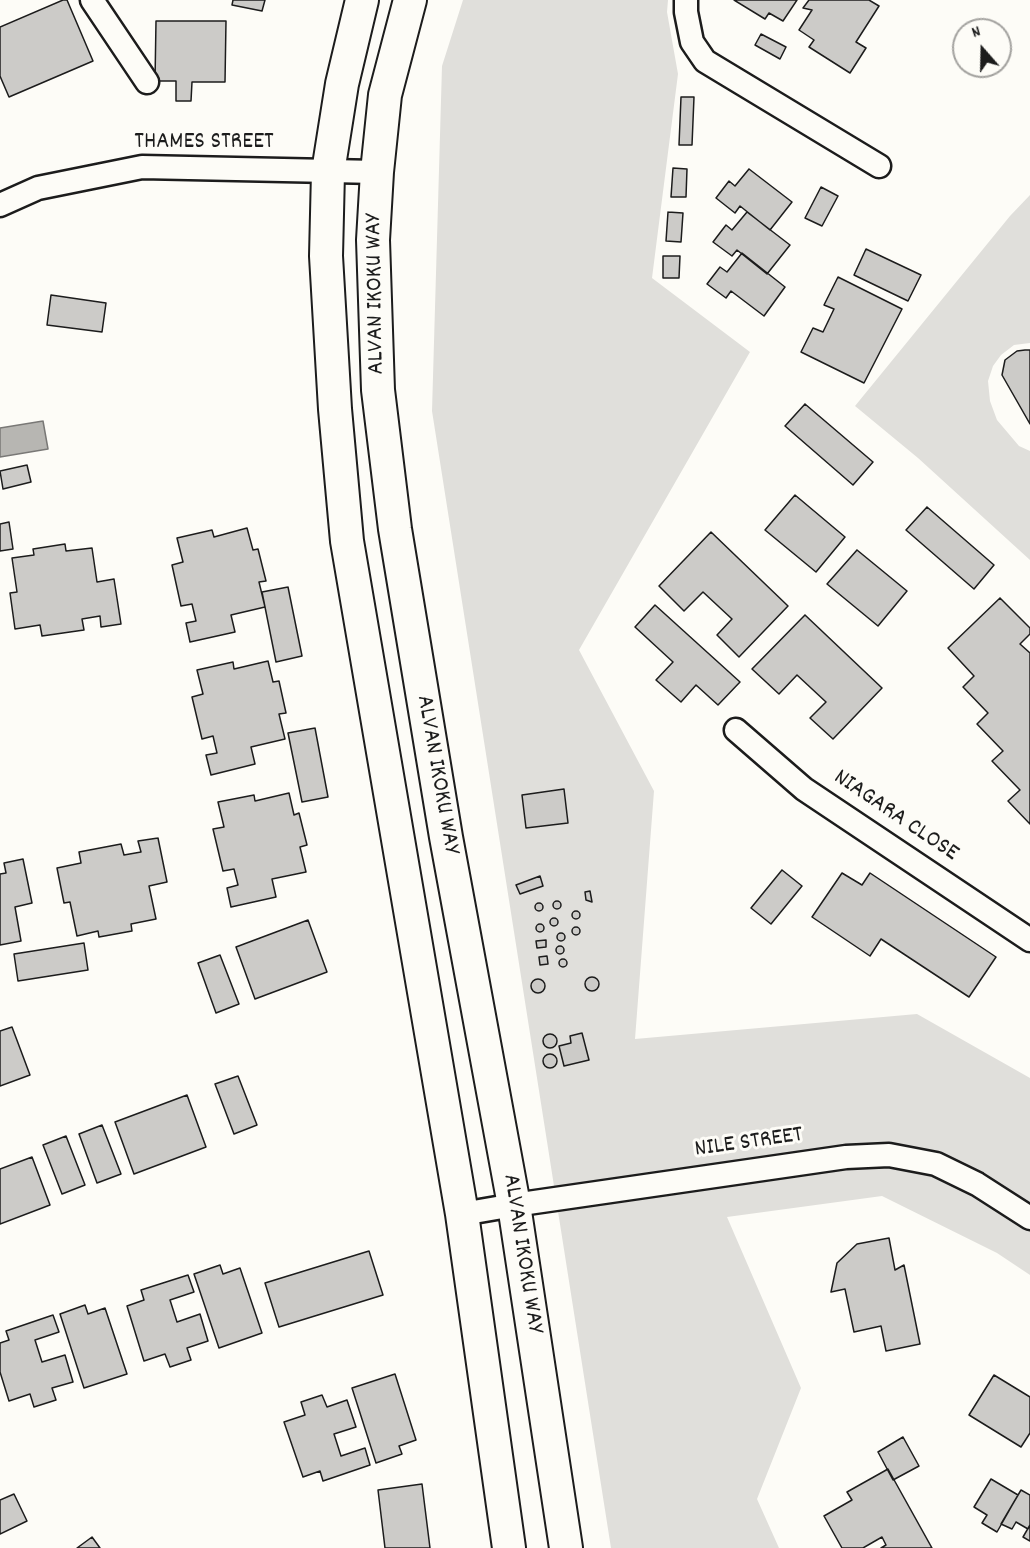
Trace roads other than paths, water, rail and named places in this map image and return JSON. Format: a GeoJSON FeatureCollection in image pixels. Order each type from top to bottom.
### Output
{"type":"FeatureCollection","features":[{"type":"Feature","properties":{"kind":"street"},"geometry":{"type":"LineString","coordinates":[[92,0],[147,82]]}},
{"type":"Feature","properties":{"kind":"street","name":"ALVAN IKOKU WAY"},"geometry":{"type":"LineString","coordinates":[[362,0],[342,84],[328,172],[326,256],[335,409],[347,541],[462,1214],[509,1548]]}},
{"type":"Feature","properties":{"kind":"street","name":"ALVAN IKOKU WAY"},"geometry":{"type":"LineString","coordinates":[[410,0],[385,95],[377,172],[373,240],[378,390],[395,529],[446,837],[514,1205],[566,1548]]}},
{"type":"Feature","properties":{"kind":"street"},"geometry":{"type":"LineString","coordinates":[[686,0],[692,42],[705,62],[879,166]]}},
{"type":"Feature","properties":{"kind":"street","name":"THAMES STREET"},"geometry":{"type":"LineString","coordinates":[[0,205],[38,188],[142,167],[377,172]]}},
{"type":"Feature","properties":{"kind":"street","name":"NIAGARA CLOSE"},"geometry":{"type":"LineString","coordinates":[[736,730],[804,789],[1030,940]]}},
{"type":"Feature","properties":{"kind":"street","name":"NILE STREET"},"geometry":{"type":"LineString","coordinates":[[462,1214],[846,1157],[889,1155],[936,1164],[976,1184],[1030,1218]]}}]}
